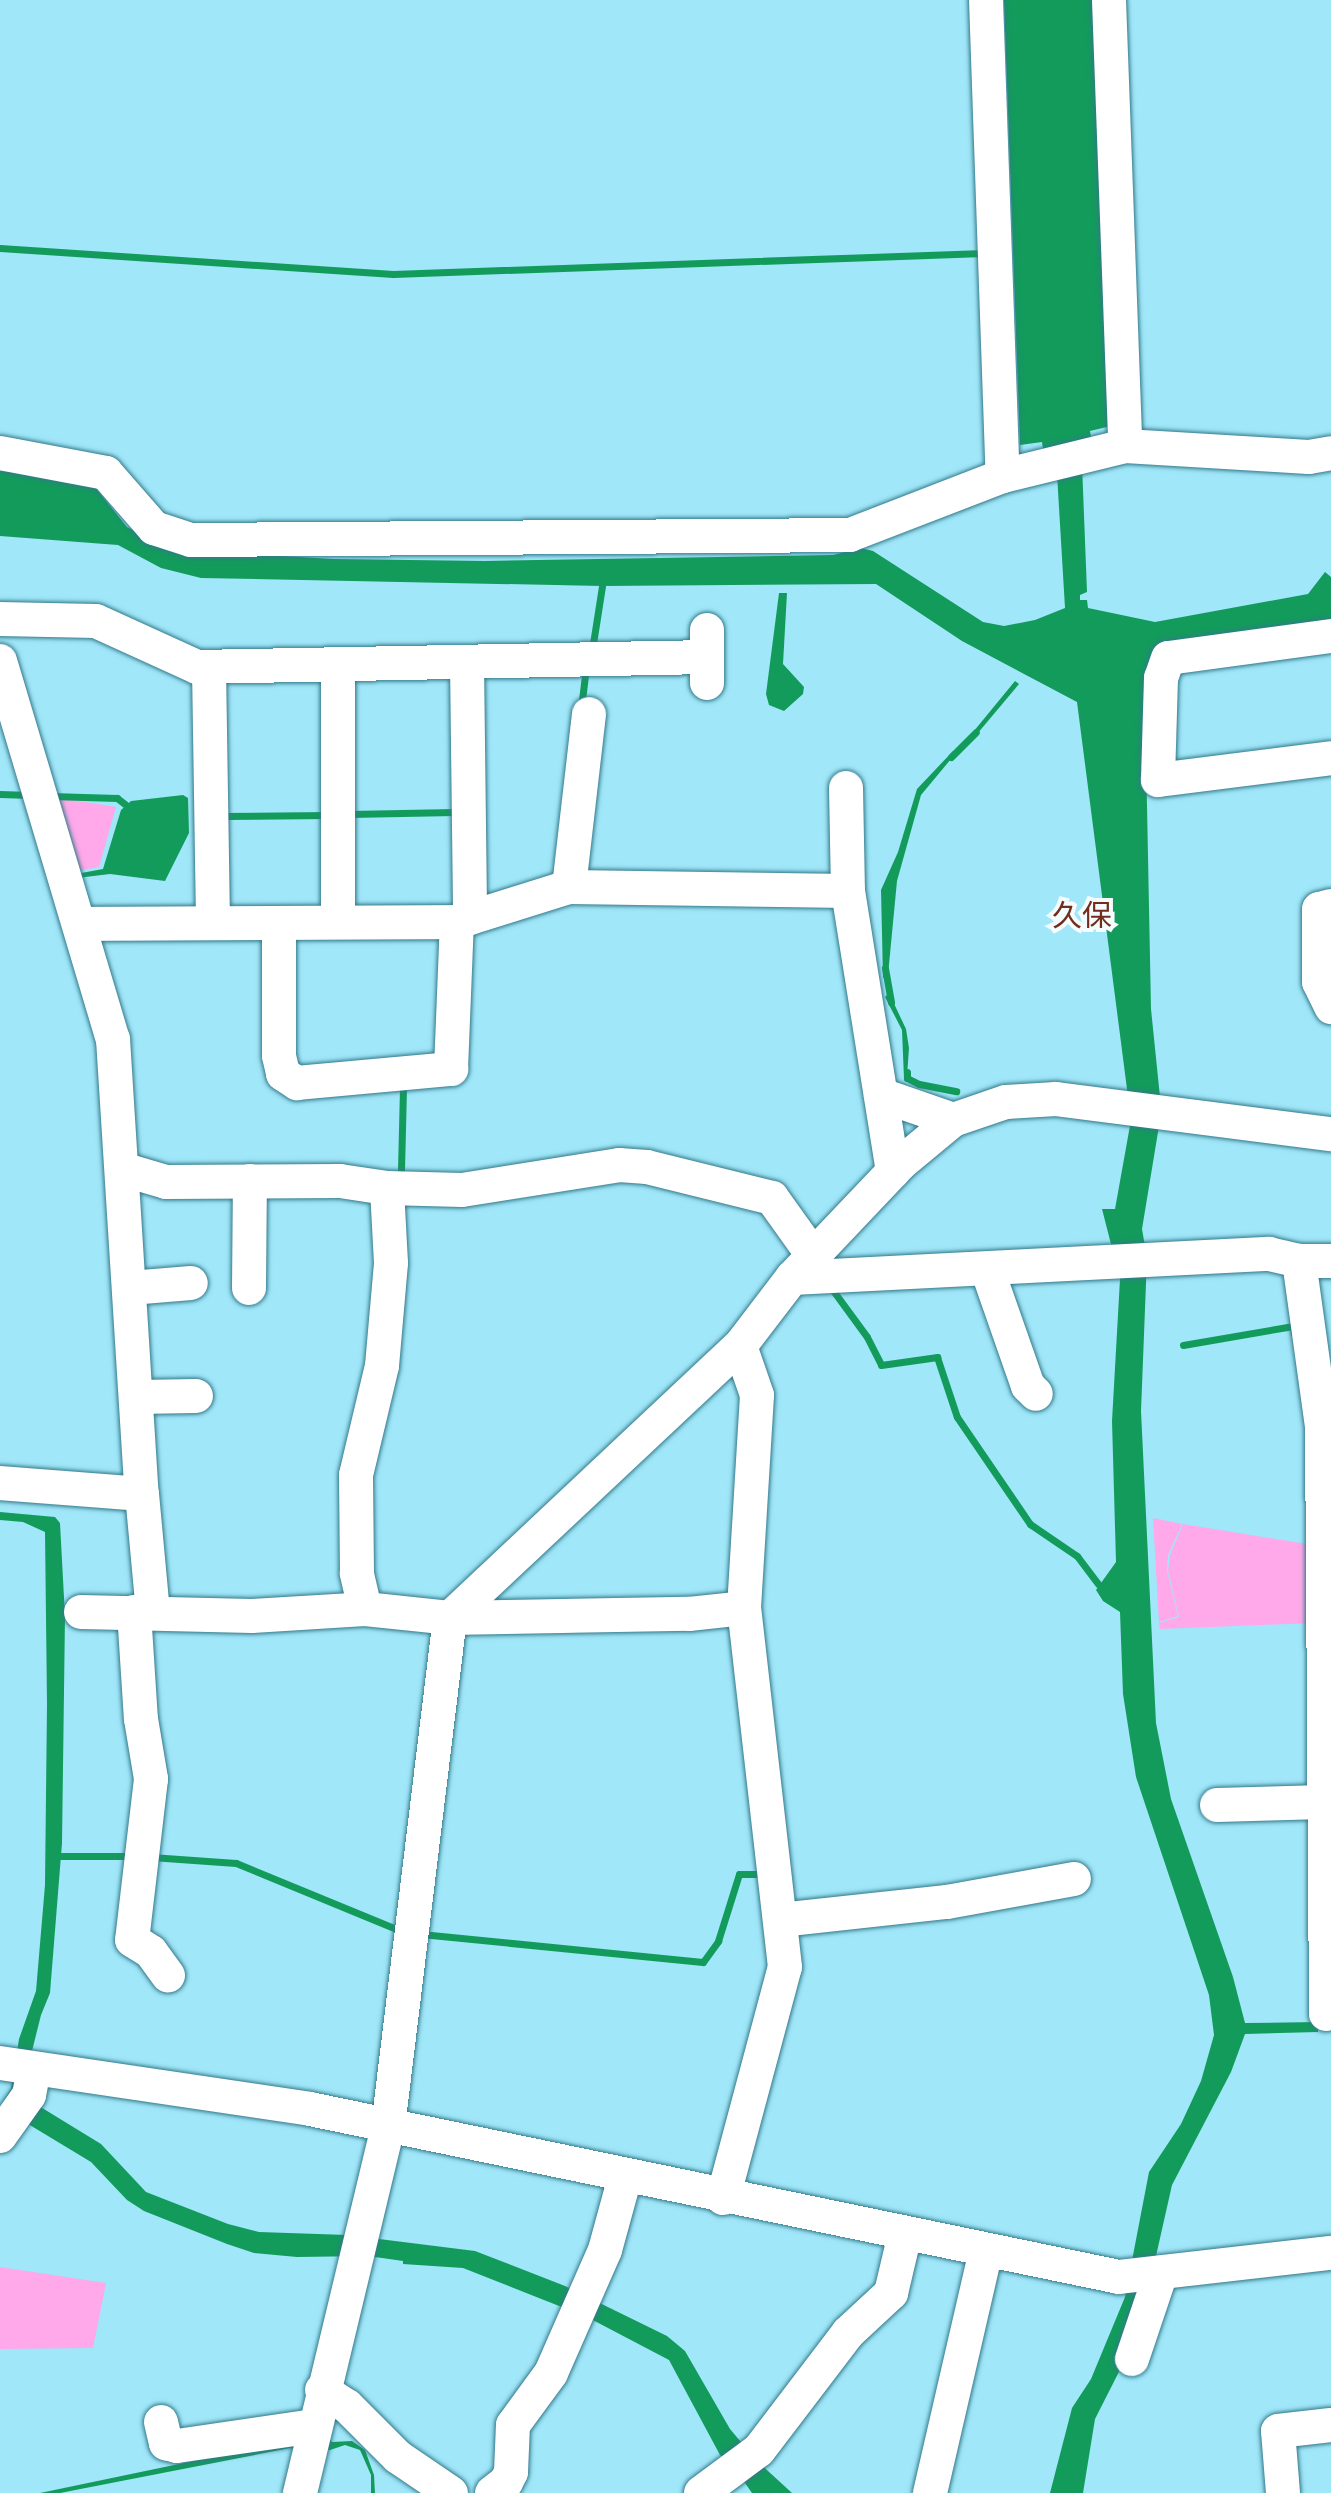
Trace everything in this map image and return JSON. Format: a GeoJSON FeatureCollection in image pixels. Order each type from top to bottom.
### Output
{"type":"FeatureCollection","features":[{"type":"Feature","properties":{"kind":"street"},"geometry":{"type":"LineString","coordinates":[[986,0],[1003,476]]}},
{"type":"Feature","properties":{"kind":"street"},"geometry":{"type":"LineString","coordinates":[[1109,0],[1125,446]]}},
{"type":"Feature","properties":{"kind":"street"},"geometry":{"type":"LineString","coordinates":[[0,453],[106,473],[154,528],[191,540],[850,535],[1003,476],[1125,446],[1309,457],[1331,453]]}},
{"type":"Feature","properties":{"kind":"street"},"geometry":{"type":"LineString","coordinates":[[0,619],[96,621],[197,667],[707,657]]}},
{"type":"Feature","properties":{"kind":"street"},"geometry":{"type":"LineString","coordinates":[[1331,636],[1168,658],[1161,678],[1158,780],[1331,758]]}},
{"type":"Feature","properties":{"kind":"street"},"geometry":{"type":"LineString","coordinates":[[0,661],[113,1039],[142,1494],[144,1612],[141,1719],[151,1779],[132,1940],[151,1952],[168,1975]]}},
{"type":"Feature","properties":{"kind":"street"},"geometry":{"type":"LineString","coordinates":[[279,923],[279,1056],[283,1074],[297,1083],[451,1069],[463,920],[467,662]]}},
{"type":"Feature","properties":{"kind":"street"},"geometry":{"type":"LineString","coordinates":[[338,664],[338,922]]}},
{"type":"Feature","properties":{"kind":"street"},"geometry":{"type":"LineString","coordinates":[[209,667],[213,923]]}},
{"type":"Feature","properties":{"kind":"street"},"geometry":{"type":"LineString","coordinates":[[569,887],[589,714]]}},
{"type":"Feature","properties":{"kind":"street"},"geometry":{"type":"LineString","coordinates":[[846,788],[848,891],[893,1171]]}},
{"type":"Feature","properties":{"kind":"street"},"geometry":{"type":"LineString","coordinates":[[80,924],[463,920],[569,887],[771,903],[848,891]]}},
{"type":"Feature","properties":{"kind":"street"},"geometry":{"type":"LineString","coordinates":[[1331,906],[1319,909],[1319,982],[1331,1007]]}},
{"type":"Feature","properties":{"kind":"street"},"geometry":{"type":"LineString","coordinates":[[881,1095],[953,1120]]}},
{"type":"Feature","properties":{"kind":"street"},"geometry":{"type":"LineString","coordinates":[[300,2493],[322,2390],[388,2127],[450,1618],[740,1346],[803,1268],[893,1171],[953,1120],[1006,1102],[1056,1099],[1331,1134]]}},
{"type":"Feature","properties":{"kind":"street"},"geometry":{"type":"LineString","coordinates":[[122,1169],[166,1182],[340,1181],[387,1188],[462,1190],[619,1165],[647,1167],[772,1198],[803,1268]]}},
{"type":"Feature","properties":{"kind":"street"},"geometry":{"type":"LineString","coordinates":[[249,1288],[250,1181]]}},
{"type":"Feature","properties":{"kind":"street"},"geometry":{"type":"LineString","coordinates":[[365,1609],[357,1573],[356,1475],[382,1366],[391,1263],[387,1188]]}},
{"type":"Feature","properties":{"kind":"street"},"geometry":{"type":"LineString","coordinates":[[803,1268],[987,1269],[1269,1254],[1315,1261],[1321,1349],[1326,2014]]}},
{"type":"Feature","properties":{"kind":"street"},"geometry":{"type":"LineString","coordinates":[[987,1269],[1028,1386],[1036,1394]]}},
{"type":"Feature","properties":{"kind":"street"},"geometry":{"type":"LineString","coordinates":[[130,1288],[191,1283]]}},
{"type":"Feature","properties":{"kind":"street"},"geometry":{"type":"LineString","coordinates":[[723,2198],[785,1967],[744,1608],[757,1395],[740,1346]]}},
{"type":"Feature","properties":{"kind":"street"},"geometry":{"type":"LineString","coordinates":[[136,1397],[196,1396]]}},
{"type":"Feature","properties":{"kind":"street"},"geometry":{"type":"LineString","coordinates":[[0,1483],[142,1494]]}},
{"type":"Feature","properties":{"kind":"street"},"geometry":{"type":"LineString","coordinates":[[81,1612],[252,1616],[365,1609],[450,1618],[689,1614],[744,1608]]}},
{"type":"Feature","properties":{"kind":"street"},"geometry":{"type":"LineString","coordinates":[[1217,1805],[1324,1802]]}},
{"type":"Feature","properties":{"kind":"street"},"geometry":{"type":"LineString","coordinates":[[780,1920],[947,1902],[1074,1879]]}},
{"type":"Feature","properties":{"kind":"street"},"geometry":{"type":"LineString","coordinates":[[0,2063],[310,2109],[723,2198],[1119,2277],[1331,2253]]}},
{"type":"Feature","properties":{"kind":"street"},"geometry":{"type":"LineString","coordinates":[[0,2136],[29,2095],[34,2069]]}},
{"type":"Feature","properties":{"kind":"street"},"geometry":{"type":"LineString","coordinates":[[492,2493],[506,2482],[511,2472],[513,2425],[551,2373],[605,2250],[625,2177]]}},
{"type":"Feature","properties":{"kind":"street"},"geometry":{"type":"LineString","coordinates":[[701,2493],[759,2450],[808,2408],[848,2333],[891,2293],[905,2234]]}},
{"type":"Feature","properties":{"kind":"street"},"geometry":{"type":"LineString","coordinates":[[930,2493],[986,2251]]}},
{"type":"Feature","properties":{"kind":"street"},"geometry":{"type":"LineString","coordinates":[[1132,2359],[1161,2273]]}},
{"type":"Feature","properties":{"kind":"street"},"geometry":{"type":"LineString","coordinates":[[322,2390],[347,2406],[398,2457],[451,2493]]}},
{"type":"Feature","properties":{"kind":"street"},"geometry":{"type":"LineString","coordinates":[[161,2422],[166,2443],[177,2446],[314,2426]]}},
{"type":"Feature","properties":{"kind":"street"},"geometry":{"type":"LineString","coordinates":[[1283,2493],[1278,2431],[1331,2425]]}},
{"type":"Feature","properties":{"kind":"shaded area"},"geometry":{"type":"Polygon","coordinates":[[[1004,0],[1096,0],[1111,426],[1090,431],[1092,443],[1082,464],[1087,592],[1080,595],[1080,600],[1087,600],[1088,608],[1155,622],[1308,594],[1325,572],[1331,577],[1331,622],[1160,647],[1146,755],[1151,1009],[1160,1097],[1159,1126],[1142,1229],[1147,1258],[1141,1411],[1156,1723],[1171,1799],[1233,1977],[1245,2023],[1318,2022],[1318,2032],[1245,2034],[1231,2072],[1172,2185],[1147,2296],[1127,2356],[1095,2419],[1083,2493],[1050,2493],[1072,2408],[1091,2379],[1125,2297],[1149,2172],[1181,2124],[1201,2081],[1214,2035],[1209,1995],[1136,1777],[1123,1694],[1120,1612],[1103,1601],[1096,1590],[1116,1562],[1112,1421],[1120,1279],[1117,1255],[1113,1252],[1102,1209],[1115,1209],[1131,1120],[1077,702],[962,641],[876,584],[602,586],[201,578],[161,568],[118,545],[0,536],[0,471],[87,477],[127,527],[173,550],[334,559],[485,561],[833,555],[861,548],[873,551],[983,622],[1004,626],[1035,620],[1065,608],[1057,474],[1044,456],[1042,442],[1020,445],[1004,0]]]}},
{"type":"Feature","properties":{"kind":"shaded area"},"geometry":{"type":"Polygon","coordinates":[[[779,593],[787,593],[783,664],[804,687],[803,694],[784,711],[769,705],[766,694],[779,593]]]}},
{"type":"Feature","properties":{"kind":"shaded area"},"geometry":{"type":"Polygon","coordinates":[[[1015,681],[1019,684],[972,740],[969,737],[1015,681]]]}},
{"type":"Feature","properties":{"kind":"shaded area"},"geometry":{"type":"Polygon","coordinates":[[[953,751],[956,753],[921,795],[897,881],[888,975],[883,978],[881,890],[898,852],[917,789],[953,751]]]}},
{"type":"Feature","properties":{"kind":"shaded area"},"geometry":{"type":"Polygon","coordinates":[[[183,795],[188,798],[189,833],[165,881],[110,874],[77,878],[76,874],[103,869],[121,810],[131,801],[183,795]]]}},
{"type":"Feature","properties":{"kind":"shaded area"},"geometry":{"type":"Polygon","coordinates":[[[55,797],[116,807],[99,867],[70,872],[55,797]]]}},
{"type":"Feature","properties":{"kind":"shaded area"},"geometry":{"type":"Polygon","coordinates":[[[889,993],[906,1029],[909,1048],[907,1076],[904,1079],[902,1030],[885,997],[889,993]]]}},
{"type":"Feature","properties":{"kind":"shaded area"},"geometry":{"type":"Polygon","coordinates":[[[0,1512],[55,1517],[60,1523],[65,1616],[62,1843],[50,1993],[41,2015],[21,2095],[101,2144],[146,2192],[228,2224],[259,2232],[347,2235],[475,2251],[565,2286],[667,2336],[685,2351],[730,2429],[757,2461],[792,2493],[752,2493],[731,2463],[720,2455],[669,2360],[587,2317],[463,2268],[403,2264],[403,2261],[368,2256],[297,2257],[254,2253],[227,2244],[144,2211],[127,2200],[91,2162],[0,2107],[11,2089],[19,2039],[36,1991],[45,1885],[47,1704],[45,1532],[23,1522],[0,1520],[0,1512]]]}},
{"type":"Feature","properties":{"kind":"shaded area"},"geometry":{"type":"Polygon","coordinates":[[[1153,1518],[1182,1524],[1168,1555],[1167,1571],[1178,1616],[1159,1622],[1153,1518]]]}},
{"type":"Feature","properties":{"kind":"shaded area"},"geometry":{"type":"Polygon","coordinates":[[[1183,1524],[1313,1545],[1313,1623],[1160,1629],[1159,1623],[1179,1617],[1168,1571],[1170,1555],[1183,1524]]]}},
{"type":"Feature","properties":{"kind":"shaded area"},"geometry":{"type":"Polygon","coordinates":[[[0,2267],[106,2283],[93,2348],[0,2349],[0,2267]]]}},
{"type":"Feature","properties":{"kind":"shaded area"},"geometry":{"type":"Polygon","coordinates":[[[328,2438],[332,2442],[352,2441],[365,2450],[374,2475],[375,2493],[371,2493],[371,2475],[360,2450],[345,2445],[330,2450],[290,2448],[60,2493],[40,2493],[246,2450],[328,2438]]]}},
{"type":"Feature","properties":{"kind":"waterway"},"geometry":{"type":"LineString","coordinates":[[0,248],[393,274],[984,253]]}},
{"type":"Feature","properties":{"kind":"waterway"},"geometry":{"type":"LineString","coordinates":[[592,650],[602,586]]}},
{"type":"Feature","properties":{"kind":"waterway"},"geometry":{"type":"LineString","coordinates":[[581,708],[586,669]]}},
{"type":"Feature","properties":{"kind":"waterway"},"geometry":{"type":"LineString","coordinates":[[951,757],[976,732]]}},
{"type":"Feature","properties":{"kind":"waterway"},"geometry":{"type":"LineString","coordinates":[[0,794],[30,795]]}},
{"type":"Feature","properties":{"kind":"waterway"},"geometry":{"type":"LineString","coordinates":[[50,796],[117,798],[126,805]]}},
{"type":"Feature","properties":{"kind":"waterway"},"geometry":{"type":"LineString","coordinates":[[349,814],[455,812]]}},
{"type":"Feature","properties":{"kind":"waterway"},"geometry":{"type":"LineString","coordinates":[[224,816],[329,815]]}},
{"type":"Feature","properties":{"kind":"waterway"},"geometry":{"type":"LineString","coordinates":[[885,968],[891,1002]]}},
{"type":"Feature","properties":{"kind":"waterway"},"geometry":{"type":"LineString","coordinates":[[907,1072],[907,1078],[919,1084],[956,1091]]}},
{"type":"Feature","properties":{"kind":"waterway"},"geometry":{"type":"LineString","coordinates":[[401,1170],[403,1089]]}},
{"type":"Feature","properties":{"kind":"waterway"},"geometry":{"type":"LineString","coordinates":[[829,1285],[867,1337],[881,1365],[937,1357],[957,1417],[1030,1524],[1077,1556],[1098,1584]]}},
{"type":"Feature","properties":{"kind":"waterway"},"geometry":{"type":"LineString","coordinates":[[1183,1345],[1293,1326],[1294,1333]]}},
{"type":"Feature","properties":{"kind":"waterway"},"geometry":{"type":"LineString","coordinates":[[58,1856],[134,1856]]}},
{"type":"Feature","properties":{"kind":"waterway"},"geometry":{"type":"LineString","coordinates":[[151,1857],[236,1863],[401,1931]]}},
{"type":"Feature","properties":{"kind":"waterway"},"geometry":{"type":"LineString","coordinates":[[421,1934],[703,1962],[718,1941],[739,1874],[763,1874]]}},
{"type":"Feature","properties":{"kind":"district","name":"久保"},"geometry":{"type":"Point","coordinates":[1082,916]}}]}
